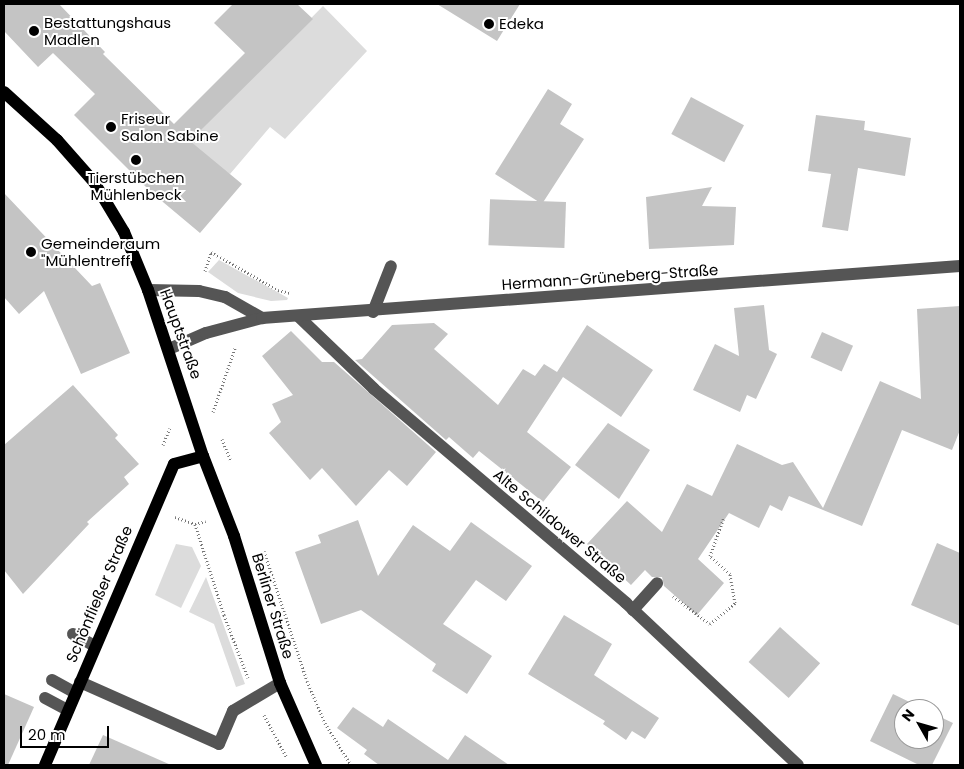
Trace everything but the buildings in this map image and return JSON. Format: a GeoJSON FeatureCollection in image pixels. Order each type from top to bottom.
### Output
{"type":"FeatureCollection","features":[{"type":"Feature","properties":{"kind":"main road","name":"Hauptstraße"},"geometry":{"type":"LineString","coordinates":[[4,92],[57,140],[94,182],[124,232],[148,290],[169,349],[203,456]]}},
{"type":"Feature","properties":{"kind":"main road","name":"Schönfließer Straße"},"geometry":{"type":"LineString","coordinates":[[45,765],[174,464],[203,456]]}},
{"type":"Feature","properties":{"kind":"main road","name":"Berliner Straße"},"geometry":{"type":"LineString","coordinates":[[203,456],[234,536],[280,683],[316,765]]}},
{"type":"Feature","properties":{"kind":"street"},"geometry":{"type":"LineString","coordinates":[[373,312],[391,266]]}},
{"type":"Feature","properties":{"kind":"street","name":"Hermann-Grüneberg-Straße"},"geometry":{"type":"LineString","coordinates":[[169,349],[206,333],[262,318],[373,312],[960,266]]}},
{"type":"Feature","properties":{"kind":"street"},"geometry":{"type":"LineString","coordinates":[[148,290],[199,291],[225,297],[262,318]]}},
{"type":"Feature","properties":{"kind":"street","name":"Alte Schildower Straße"},"geometry":{"type":"LineString","coordinates":[[298,316],[374,389],[633,610],[798,765]]}},
{"type":"Feature","properties":{"kind":"street"},"geometry":{"type":"LineString","coordinates":[[633,610],[657,583]]}},
{"type":"Feature","properties":{"kind":"street"},"geometry":{"type":"LineString","coordinates":[[73,634],[95,646]]}},
{"type":"Feature","properties":{"kind":"street"},"geometry":{"type":"LineString","coordinates":[[52,680],[78,688],[219,744],[233,712],[280,683]]}},
{"type":"Feature","properties":{"kind":"street"},"geometry":{"type":"LineString","coordinates":[[44,698],[68,710]]}},
{"type":"Feature","properties":{"kind":"path"},"geometry":{"type":"LineString","coordinates":[[211,252],[278,290],[296,294]]}},
{"type":"Feature","properties":{"kind":"path"},"geometry":{"type":"LineString","coordinates":[[216,421],[212,406],[234,350]]}},
{"type":"Feature","properties":{"kind":"path"},"geometry":{"type":"LineString","coordinates":[[219,430],[232,464]]}},
{"type":"Feature","properties":{"kind":"path"},"geometry":{"type":"LineString","coordinates":[[153,510],[195,524],[224,615],[256,697],[290,763]]}},
{"type":"Feature","properties":{"kind":"path"},"geometry":{"type":"LineString","coordinates":[[657,583],[710,624],[735,603],[730,574],[710,556],[724,517]]}},
{"type":"Feature","properties":{"kind":"path"},"geometry":{"type":"LineString","coordinates":[[262,546],[307,681],[324,723],[351,765]]}},
{"type":"Feature","properties":{"kind":"shaded area"},"geometry":{"type":"Polygon","coordinates":[[[323,6],[367,51],[285,139],[270,127],[230,174],[182,149],[323,6]]]}},
{"type":"Feature","properties":{"kind":"shaded area"},"geometry":{"type":"Polygon","coordinates":[[[219,260],[288,298],[287,300],[271,301],[238,293],[208,272],[219,260]]]}},
{"type":"Feature","properties":{"kind":"shaded area"},"geometry":{"type":"Polygon","coordinates":[[[176,544],[192,547],[201,566],[181,608],[155,595],[176,544]]]}},
{"type":"Feature","properties":{"kind":"shaded area"},"geometry":{"type":"Polygon","coordinates":[[[206,577],[245,684],[236,687],[214,624],[189,612],[206,577]]]}},
{"type":"Feature","properties":{"kind":"place","name":"Edeka"},"geometry":{"type":"Point","coordinates":[489,24]}},
{"type":"Feature","properties":{"kind":"place","name":"Bestattungshaus Madlen"},"geometry":{"type":"Point","coordinates":[34,31]}},
{"type":"Feature","properties":{"kind":"place","name":"Friseur Salon Sabine"},"geometry":{"type":"Point","coordinates":[111,127]}},
{"type":"Feature","properties":{"kind":"place","name":"Tierstübchen Mühlenbeck"},"geometry":{"type":"Point","coordinates":[136,160]}},
{"type":"Feature","properties":{"kind":"place","name":"Gemeinderaum \"Mühlentreff"},"geometry":{"type":"Point","coordinates":[31,252]}}]}
